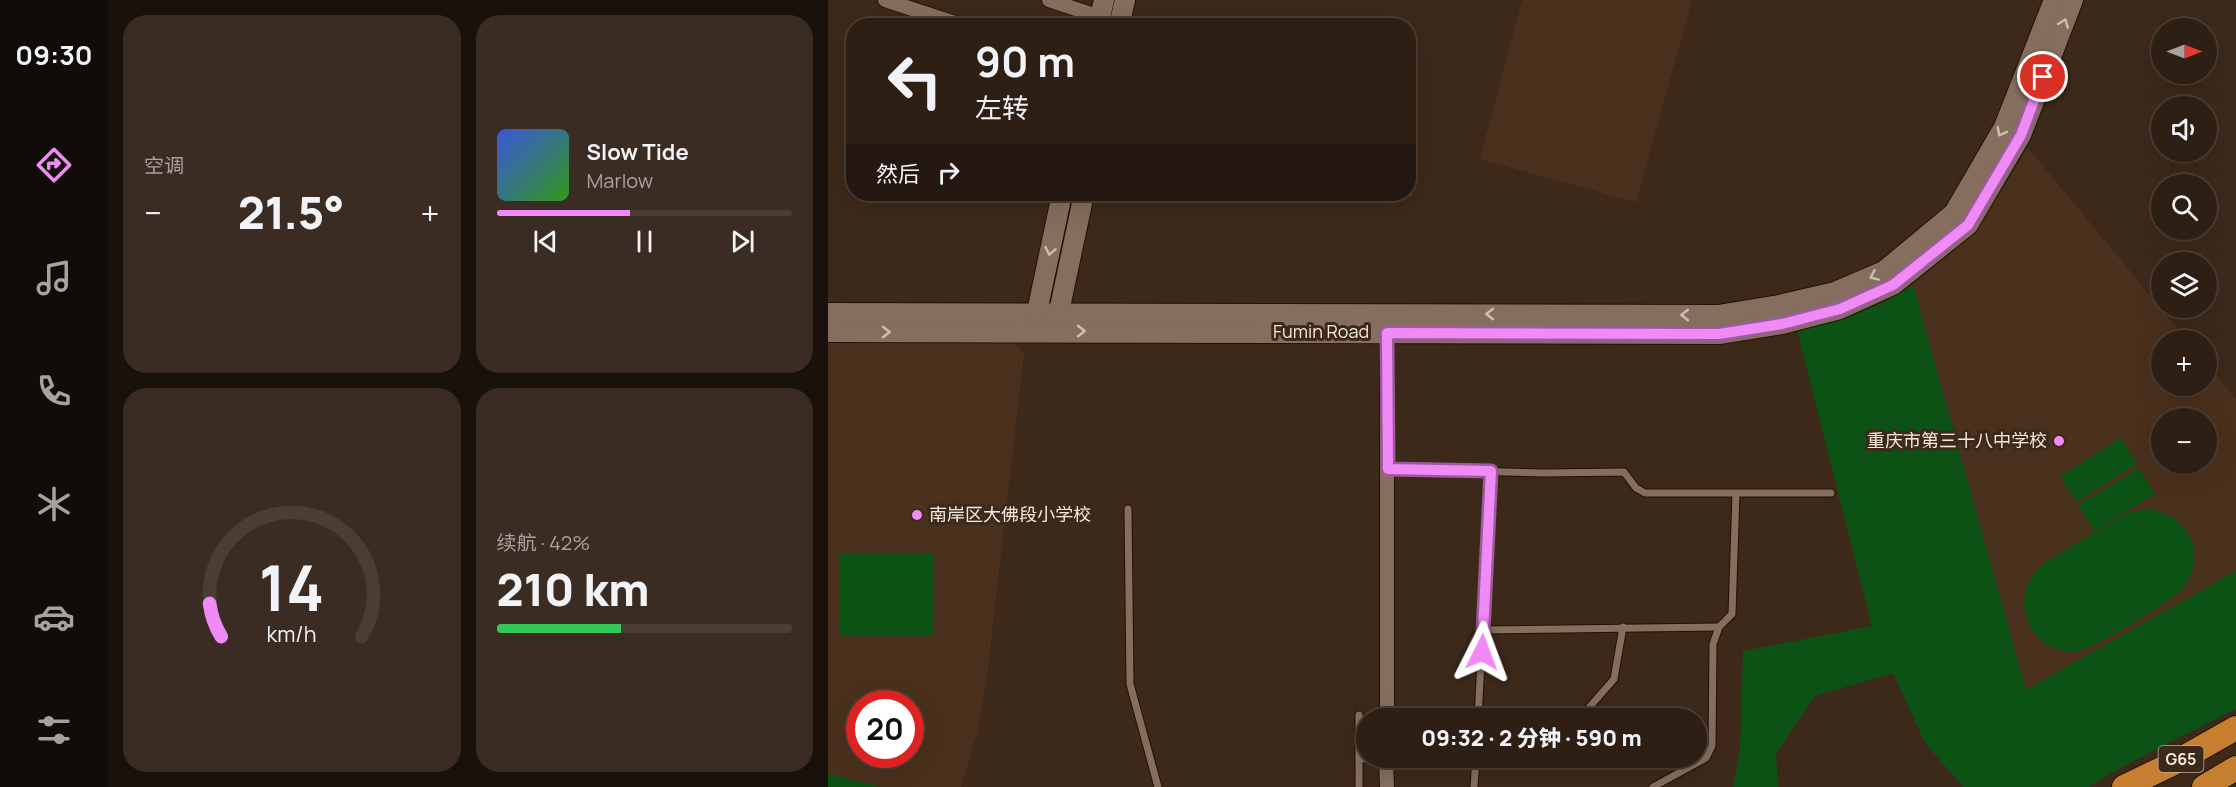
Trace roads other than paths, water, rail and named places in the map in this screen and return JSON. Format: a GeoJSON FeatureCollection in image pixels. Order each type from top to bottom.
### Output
{"type":"FeatureCollection","features":[{"type":"Feature","properties":{"kind":"highway","name":"G65"},"geometry":{"type":"LineString","coordinates":[[2124,787],[2176,762],[2236,728]]}},
{"type":"Feature","properties":{"kind":"highway","name":"G65"},"geometry":{"type":"LineString","coordinates":[[2204,787],[2236,768]]}},
{"type":"Feature","properties":{"kind":"main road"},"geometry":{"type":"LineString","coordinates":[[1121,18],[1125,0]]}},
{"type":"Feature","properties":{"kind":"main road","name":"Fumin Road"},"geometry":{"type":"LineString","coordinates":[[828,314],[1035,322],[1387,323],[1718,315],[1779,305],[1835,292],[1884,271],[1954,213],[2004,127],[2054,0]]}},
{"type":"Feature","properties":{"kind":"main road","name":"Fumin Road"},"geometry":{"type":"LineString","coordinates":[[1387,323],[1719,334],[1782,324],[1840,309],[1893,285],[1968,225],[2021,135],[2073,0]]}},
{"type":"Feature","properties":{"kind":"main road"},"geometry":{"type":"LineString","coordinates":[[1035,322],[1061,201]]}},
{"type":"Feature","properties":{"kind":"main road"},"geometry":{"type":"LineString","coordinates":[[1057,322],[1083,201]]}},
{"type":"Feature","properties":{"kind":"main road","name":"Fumin Road"},"geometry":{"type":"LineString","coordinates":[[828,332],[1035,322]]}},
{"type":"Feature","properties":{"kind":"street"},"geometry":{"type":"LineString","coordinates":[[885,0],[940,18]]}},
{"type":"Feature","properties":{"kind":"street"},"geometry":{"type":"LineString","coordinates":[[1049,0],[1101,14]]}},
{"type":"Feature","properties":{"kind":"street"},"geometry":{"type":"LineString","coordinates":[[1387,323],[1387,708]]}},
{"type":"Feature","properties":{"kind":"street"},"geometry":{"type":"LineString","coordinates":[[1386,768],[1387,787]]}},
{"type":"Feature","properties":{"kind":"lane"},"geometry":{"type":"LineString","coordinates":[[1388,469],[1624,472],[1636,488],[1645,493],[1831,493]]}},
{"type":"Feature","properties":{"kind":"lane"},"geometry":{"type":"LineString","coordinates":[[1479,708],[1491,471]]}},
{"type":"Feature","properties":{"kind":"lane"},"geometry":{"type":"LineString","coordinates":[[1653,787],[1706,758],[1712,746],[1713,644],[1719,627],[1732,614],[1736,493]]}},
{"type":"Feature","properties":{"kind":"lane"},"geometry":{"type":"LineString","coordinates":[[1128,509],[1130,684],[1158,787]]}},
{"type":"Feature","properties":{"kind":"lane"},"geometry":{"type":"LineString","coordinates":[[1589,708],[1614,679],[1623,627]]}},
{"type":"Feature","properties":{"kind":"lane"},"geometry":{"type":"LineString","coordinates":[[1483,630],[1719,627]]}},
{"type":"Feature","properties":{"kind":"lane"},"geometry":{"type":"LineString","coordinates":[[1359,768],[1359,787]]}},
{"type":"Feature","properties":{"kind":"lane"},"geometry":{"type":"LineString","coordinates":[[1473,787],[1475,768]]}},
{"type":"Feature","properties":{"kind":"lane"},"geometry":{"type":"LineString","coordinates":[[2210,787],[2236,776]]}},
{"type":"Feature","properties":{"kind":"place","name":"重庆市第三十八中学校"},"geometry":{"type":"Point","coordinates":[2059,441]}},
{"type":"Feature","properties":{"kind":"place","name":"南岸区大佛段小学校"},"geometry":{"type":"Point","coordinates":[917,515]}}]}
